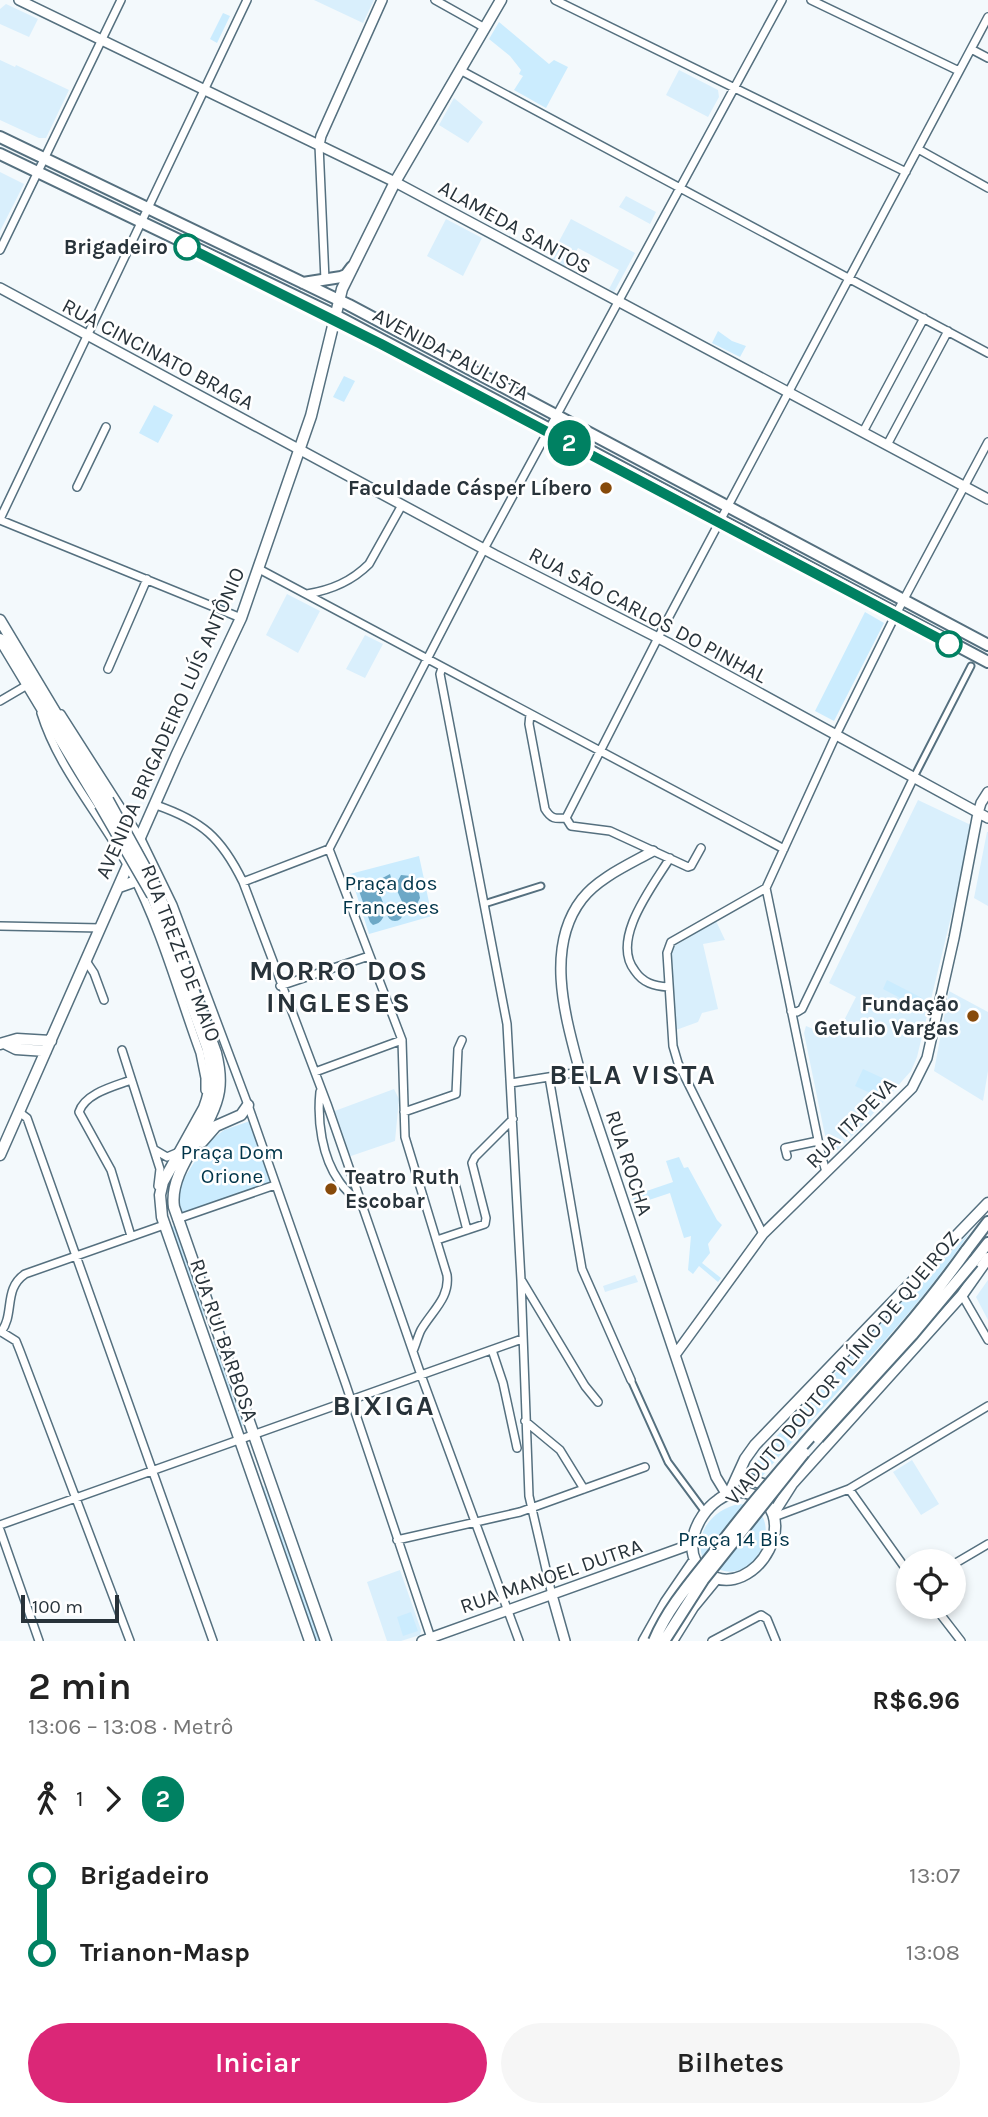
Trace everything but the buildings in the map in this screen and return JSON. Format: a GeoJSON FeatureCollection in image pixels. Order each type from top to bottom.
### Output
{"type":"FeatureCollection","features":[{"type":"Feature","properties":{"kind":"main road","name":"AVENIDA BRIGADEIRO LUÍS ANTÔNIO"},"geometry":{"type":"LineString","coordinates":[[0,1154],[241,618],[311,416],[339,300],[352,267],[395,182],[501,0]]}},
{"type":"Feature","properties":{"kind":"main road","name":"AVENIDA PAULISTA"},"geometry":{"type":"LineString","coordinates":[[0,137],[339,300],[988,645]]}},
{"type":"Feature","properties":{"kind":"main road","name":"AVENIDA PAULISTA"},"geometry":{"type":"LineString","coordinates":[[0,154],[335,315],[988,663]]}},
{"type":"Feature","properties":{"kind":"main road"},"geometry":{"type":"LineString","coordinates":[[303,283],[346,275],[352,267]]}},
{"type":"Feature","properties":{"kind":"main road"},"geometry":{"type":"LineString","coordinates":[[0,620],[53,727],[104,803]]}},
{"type":"Feature","properties":{"kind":"main road"},"geometry":{"type":"LineString","coordinates":[[0,639],[31,682]]}},
{"type":"Feature","properties":{"kind":"main road"},"geometry":{"type":"LineString","coordinates":[[40,697],[55,715],[155,893],[216,1053],[219,1090],[210,1116],[174,1187],[177,1219]]}},
{"type":"Feature","properties":{"kind":"main road"},"geometry":{"type":"LineString","coordinates":[[119,887],[136,881]]}},
{"type":"Feature","properties":{"kind":"main road"},"geometry":{"type":"LineString","coordinates":[[155,893],[211,1060],[211,1084],[204,1108]]}},
{"type":"Feature","properties":{"kind":"main road"},"geometry":{"type":"LineString","coordinates":[[3,1044],[17,1040],[49,1046]]}},
{"type":"Feature","properties":{"kind":"main road"},"geometry":{"type":"LineString","coordinates":[[195,1146],[216,1126],[244,1113],[248,1105]]}},
{"type":"Feature","properties":{"kind":"main road","name":"RUA TREZE DE MAIO"},"geometry":{"type":"LineString","coordinates":[[181,1150],[204,1108]]}},
{"type":"Feature","properties":{"kind":"main road"},"geometry":{"type":"LineString","coordinates":[[163,1221],[160,1195],[163,1182],[181,1150]]}},
{"type":"Feature","properties":{"kind":"main road"},"geometry":{"type":"LineString","coordinates":[[724,1496],[743,1492],[756,1496],[767,1505],[773,1516],[775,1531],[772,1544],[761,1562],[744,1575],[716,1579],[694,1561],[692,1544],[697,1525],[705,1512],[724,1496],[755,1445],[988,1203]]}},
{"type":"Feature","properties":{"kind":"main road","name":"RUA RUI BARBOSA"},"geometry":{"type":"LineString","coordinates":[[177,1219],[326,1641]]}},
{"type":"Feature","properties":{"kind":"main road","name":"RUA RUI BARBOSA"},"geometry":{"type":"LineString","coordinates":[[163,1221],[310,1641]]}},
{"type":"Feature","properties":{"kind":"main road","name":"VIADUTO DOUTOR PLÍNIO DE QUEIROZ"},"geometry":{"type":"LineString","coordinates":[[654,1641],[665,1618],[746,1512],[917,1315],[988,1222]]}},
{"type":"Feature","properties":{"kind":"main road","name":"VIADUTO DOUTOR PLÍNIO DE QUEIROZ"},"geometry":{"type":"LineString","coordinates":[[664,1641],[703,1580],[752,1516],[803,1454],[946,1297],[988,1243]]}},
{"type":"Feature","properties":{"kind":"main road"},"geometry":{"type":"LineString","coordinates":[[773,1516],[792,1483],[962,1295],[988,1258]]}},
{"type":"Feature","properties":{"kind":"main road"},"geometry":{"type":"LineString","coordinates":[[198,1325],[205,1325],[211,1317]]}},
{"type":"Feature","properties":{"kind":"main road"},"geometry":{"type":"LineString","coordinates":[[203,1339],[209,1334],[218,1335]]}},
{"type":"Feature","properties":{"kind":"main road"},"geometry":{"type":"LineString","coordinates":[[741,1469],[743,1478],[759,1485],[777,1489],[792,1483]]}},
{"type":"Feature","properties":{"kind":"main road"},"geometry":{"type":"LineString","coordinates":[[253,1483],[267,1478]]}},
{"type":"Feature","properties":{"kind":"main road"},"geometry":{"type":"LineString","coordinates":[[719,1481],[734,1482]]}},
{"type":"Feature","properties":{"kind":"main road"},"geometry":{"type":"LineString","coordinates":[[644,1641],[694,1561]]}},
{"type":"Feature","properties":{"kind":"main road"},"geometry":{"type":"LineString","coordinates":[[672,1641],[693,1607],[716,1579]]}},
{"type":"Feature","properties":{"kind":"street","name":"ALAMEDA SANTOS"},"geometry":{"type":"LineString","coordinates":[[19,0],[395,182],[988,499]]}},
{"type":"Feature","properties":{"kind":"street"},"geometry":{"type":"LineString","coordinates":[[0,250],[121,0]]}},
{"type":"Feature","properties":{"kind":"street"},"geometry":{"type":"LineString","coordinates":[[241,618],[0,519],[247,0]]}},
{"type":"Feature","properties":{"kind":"street"},"geometry":{"type":"LineString","coordinates":[[325,280],[319,145],[382,0]]}},
{"type":"Feature","properties":{"kind":"street"},"geometry":{"type":"LineString","coordinates":[[435,0],[485,28]]}},
{"type":"Feature","properties":{"kind":"street"},"geometry":{"type":"LineString","coordinates":[[555,0],[906,172]]}},
{"type":"Feature","properties":{"kind":"street"},"geometry":{"type":"LineString","coordinates":[[243,882],[329,849],[484,549],[782,0]]}},
{"type":"Feature","properties":{"kind":"street"},"geometry":{"type":"LineString","coordinates":[[811,0],[959,71]]}},
{"type":"Feature","properties":{"kind":"street"},"geometry":{"type":"LineString","coordinates":[[566,818],[658,638],[988,18]]}},
{"type":"Feature","properties":{"kind":"street"},"geometry":{"type":"LineString","coordinates":[[971,49],[988,58]]}},
{"type":"Feature","properties":{"kind":"street"},"geometry":{"type":"LineString","coordinates":[[460,70],[988,353]]}},
{"type":"Feature","properties":{"kind":"street"},"geometry":{"type":"LineString","coordinates":[[918,149],[988,188]]}},
{"type":"Feature","properties":{"kind":"street","name":"RUA CINCINATO BRAGA"},"geometry":{"type":"LineString","coordinates":[[0,288],[300,450]]}},
{"type":"Feature","properties":{"kind":"street"},"geometry":{"type":"LineString","coordinates":[[863,432],[924,318]]}},
{"type":"Feature","properties":{"kind":"street"},"geometry":{"type":"LineString","coordinates":[[887,445],[948,331]]}},
{"type":"Feature","properties":{"kind":"street"},"geometry":{"type":"LineString","coordinates":[[77,487],[106,427]]}},
{"type":"Feature","properties":{"kind":"street"},"geometry":{"type":"LineString","coordinates":[[763,1234],[678,1063],[673,1046],[667,953],[671,943],[766,888],[836,734],[896,614],[988,442]]}},
{"type":"Feature","properties":{"kind":"street","name":"RUA SÃO CARLOS DO PINHAL"},"geometry":{"type":"LineString","coordinates":[[300,450],[484,549],[658,638],[988,818]]}},
{"type":"Feature","properties":{"kind":"street"},"geometry":{"type":"LineString","coordinates":[[306,594],[332,589],[362,571],[369,564],[402,505]]}},
{"type":"Feature","properties":{"kind":"street"},"geometry":{"type":"LineString","coordinates":[[259,569],[784,849]]}},
{"type":"Feature","properties":{"kind":"street"},"geometry":{"type":"LineString","coordinates":[[108,669],[147,579]]}},
{"type":"Feature","properties":{"kind":"street"},"geometry":{"type":"LineString","coordinates":[[791,1011],[802,1009],[971,666]]}},
{"type":"Feature","properties":{"kind":"street"},"geometry":{"type":"LineString","coordinates":[[442,668],[440,674],[505,1009],[522,1280],[530,1509],[565,1641]]}},
{"type":"Feature","properties":{"kind":"street"},"geometry":{"type":"LineString","coordinates":[[0,701],[31,682]]}},
{"type":"Feature","properties":{"kind":"street","name":"RUA TREZE DE MAIO"},"geometry":{"type":"LineString","coordinates":[[40,697],[74,732],[141,839],[173,905],[248,1105],[351,1400],[428,1640]]}},
{"type":"Feature","properties":{"kind":"street","name":"RUA TREZE DE MAIO"},"geometry":{"type":"LineString","coordinates":[[40,697],[59,754],[136,881],[154,923],[200,1053],[205,1077],[204,1108]]}},
{"type":"Feature","properties":{"kind":"street"},"geometry":{"type":"LineString","coordinates":[[530,714],[529,724],[545,809],[548,816],[555,820],[566,818]]}},
{"type":"Feature","properties":{"kind":"street","name":"RUA ITAPEVA"},"geometry":{"type":"LineString","coordinates":[[674,1355],[763,1234],[912,1088],[924,1068],[954,938],[978,813],[988,792]]}},
{"type":"Feature","properties":{"kind":"street"},"geometry":{"type":"LineString","coordinates":[[156,805],[204,827],[225,850],[243,882],[519,1641]]}},
{"type":"Feature","properties":{"kind":"street"},"geometry":{"type":"LineString","coordinates":[[566,818],[571,826],[576,828],[610,831],[690,867],[701,848]]}},
{"type":"Feature","properties":{"kind":"street"},"geometry":{"type":"LineString","coordinates":[[108,833],[116,838],[127,837],[130,821]]}},
{"type":"Feature","properties":{"kind":"street"},"geometry":{"type":"LineString","coordinates":[[329,849],[402,1040],[405,1137],[447,1275],[448,1289],[421,1330],[413,1352]]}},
{"type":"Feature","properties":{"kind":"street","name":"RUA ROCHA"},"geometry":{"type":"LineString","coordinates":[[653,850],[583,897],[567,923],[562,956],[562,986],[580,1072],[724,1496]]}},
{"type":"Feature","properties":{"kind":"street"},"geometry":{"type":"LineString","coordinates":[[136,881],[145,871],[150,856]]}},
{"type":"Feature","properties":{"kind":"street"},"geometry":{"type":"LineString","coordinates":[[668,987],[656,986],[642,979],[627,958],[625,945],[629,929],[670,858]]}},
{"type":"Feature","properties":{"kind":"street"},"geometry":{"type":"LineString","coordinates":[[140,891],[145,877],[159,873]]}},
{"type":"Feature","properties":{"kind":"street"},"geometry":{"type":"LineString","coordinates":[[484,904],[541,886]]}},
{"type":"Feature","properties":{"kind":"street"},"geometry":{"type":"LineString","coordinates":[[766,888],[818,1141],[827,1172]]}},
{"type":"Feature","properties":{"kind":"street"},"geometry":{"type":"LineString","coordinates":[[0,926],[102,928]]}},
{"type":"Feature","properties":{"kind":"street"},"geometry":{"type":"LineString","coordinates":[[280,986],[369,956]]}},
{"type":"Feature","properties":{"kind":"street"},"geometry":{"type":"LineString","coordinates":[[86,961],[94,973],[104,1000]]}},
{"type":"Feature","properties":{"kind":"street"},"geometry":{"type":"LineString","coordinates":[[314,1072],[402,1040]]}},
{"type":"Feature","properties":{"kind":"street"},"geometry":{"type":"LineString","coordinates":[[404,1112],[456,1094],[458,1049],[462,1040]]}},
{"type":"Feature","properties":{"kind":"street","name":"RUA RUI BARBOSA"},"geometry":{"type":"LineString","coordinates":[[121,1050],[160,1169],[156,1199],[163,1221]]}},
{"type":"Feature","properties":{"kind":"street"},"geometry":{"type":"LineString","coordinates":[[511,1083],[580,1072]]}},
{"type":"Feature","properties":{"kind":"street"},"geometry":{"type":"LineString","coordinates":[[549,1077],[578,1254],[589,1288],[668,1462],[705,1512]]}},
{"type":"Feature","properties":{"kind":"street"},"geometry":{"type":"LineString","coordinates":[[131,1080],[96,1095],[81,1106],[79,1112],[111,1170],[131,1236]]}},
{"type":"Feature","properties":{"kind":"street"},"geometry":{"type":"LineString","coordinates":[[320,1090],[318,1112],[330,1166],[360,1205]]}},
{"type":"Feature","properties":{"kind":"street"},"geometry":{"type":"LineString","coordinates":[[19,1112],[27,1118],[213,1641]]}},
{"type":"Feature","properties":{"kind":"street"},"geometry":{"type":"LineString","coordinates":[[437,1240],[483,1225],[486,1221],[472,1169],[473,1160],[513,1118]]}},
{"type":"Feature","properties":{"kind":"street"},"geometry":{"type":"LineString","coordinates":[[785,1148],[818,1141]]}},
{"type":"Feature","properties":{"kind":"street"},"geometry":{"type":"LineString","coordinates":[[155,1150],[167,1157],[181,1150]]}},
{"type":"Feature","properties":{"kind":"street"},"geometry":{"type":"LineString","coordinates":[[454,1180],[467,1230]]}},
{"type":"Feature","properties":{"kind":"street"},"geometry":{"type":"LineString","coordinates":[[177,1219],[275,1185]]}},
{"type":"Feature","properties":{"kind":"street"},"geometry":{"type":"LineString","coordinates":[[130,1641],[20,1351],[16,1342],[0,1331],[7,1321],[11,1292],[19,1279],[163,1221]]}},
{"type":"Feature","properties":{"kind":"street"},"geometry":{"type":"LineString","coordinates":[[522,1280],[585,1386],[598,1402]]}},
{"type":"Feature","properties":{"kind":"street"},"geometry":{"type":"LineString","coordinates":[[962,1295],[988,1340]]}},
{"type":"Feature","properties":{"kind":"street"},"geometry":{"type":"LineString","coordinates":[[402,1323],[409,1328],[421,1330]]}},
{"type":"Feature","properties":{"kind":"street"},"geometry":{"type":"LineString","coordinates":[[39,1641],[0,1528],[76,1498],[522,1339]]}},
{"type":"Feature","properties":{"kind":"street"},"geometry":{"type":"LineString","coordinates":[[492,1350],[503,1383],[517,1448]]}},
{"type":"Feature","properties":{"kind":"street"},"geometry":{"type":"LineString","coordinates":[[773,1516],[849,1489],[988,1406]]}},
{"type":"Feature","properties":{"kind":"street"},"geometry":{"type":"LineString","coordinates":[[526,1421],[560,1450],[584,1489]]}},
{"type":"Feature","properties":{"kind":"street"},"geometry":{"type":"LineString","coordinates":[[397,1540],[530,1509],[645,1467]]}},
{"type":"Feature","properties":{"kind":"street"},"geometry":{"type":"LineString","coordinates":[[849,1489],[896,1555]]}},
{"type":"Feature","properties":{"kind":"street","name":"RUA MANOEL DUTRA"},"geometry":{"type":"LineString","coordinates":[[428,1640],[692,1544]]}},
{"type":"Feature","properties":{"kind":"street"},"geometry":{"type":"LineString","coordinates":[[966,1557],[988,1544]]}},
{"type":"Feature","properties":{"kind":"street"},"geometry":{"type":"LineString","coordinates":[[712,1641],[761,1615],[766,1619],[776,1641]]}},
{"type":"Feature","properties":{"kind":"street"},"geometry":{"type":"LineString","coordinates":[[944,1619],[961,1641]]}},
{"type":"Feature","properties":{"kind":"shaded area"},"geometry":{"type":"Polygon","coordinates":[[[314,0],[374,0],[363,23],[314,0]]]}},
{"type":"Feature","properties":{"kind":"shaded area"},"geometry":{"type":"Polygon","coordinates":[[[6,4],[38,19],[29,37],[0,24],[0,9],[6,4]]]}},
{"type":"Feature","properties":{"kind":"shaded area"},"geometry":{"type":"Polygon","coordinates":[[[0,60],[69,90],[46,138],[39,138],[0,120],[0,60]]]}},
{"type":"Feature","properties":{"kind":"shaded area"},"geometry":{"type":"Polygon","coordinates":[[[679,70],[718,90],[719,97],[708,117],[666,95],[679,70]]]}},
{"type":"Feature","properties":{"kind":"shaded area"},"geometry":{"type":"Polygon","coordinates":[[[454,98],[483,122],[468,143],[439,125],[454,98]]]}},
{"type":"Feature","properties":{"kind":"shaded area"},"geometry":{"type":"Polygon","coordinates":[[[0,172],[24,184],[0,231],[0,172]]]}},
{"type":"Feature","properties":{"kind":"shaded area"},"geometry":{"type":"Polygon","coordinates":[[[626,196],[656,212],[650,224],[619,207],[626,196]]]}},
{"type":"Feature","properties":{"kind":"shaded area"},"geometry":{"type":"Polygon","coordinates":[[[446,219],[482,238],[463,276],[427,256],[446,219]]]}},
{"type":"Feature","properties":{"kind":"shaded area"},"geometry":{"type":"Polygon","coordinates":[[[571,219],[635,253],[614,292],[609,289],[619,270],[578,248],[567,268],[550,258],[571,219]]]}},
{"type":"Feature","properties":{"kind":"shaded area"},"geometry":{"type":"Polygon","coordinates":[[[287,594],[320,611],[298,653],[266,635],[287,594]]]}},
{"type":"Feature","properties":{"kind":"shaded area"},"geometry":{"type":"Polygon","coordinates":[[[365,635],[383,644],[365,678],[346,669],[365,635]]]}},
{"type":"Feature","properties":{"kind":"shaded area"},"geometry":{"type":"Polygon","coordinates":[[[918,800],[973,826],[917,1057],[911,1071],[863,1125],[838,1150],[828,1150],[804,1033],[806,1026],[835,1038],[856,997],[829,983],[918,800]]]}},
{"type":"Feature","properties":{"kind":"shaded area"},"geometry":{"type":"Polygon","coordinates":[[[988,832],[988,906],[974,898],[988,832]]]}},
{"type":"Feature","properties":{"kind":"shaded area"},"geometry":{"type":"Polygon","coordinates":[[[716,921],[725,940],[703,944],[718,1009],[702,1013],[698,1022],[676,1030],[671,948],[716,921]]]}},
{"type":"Feature","properties":{"kind":"shaded area"},"geometry":{"type":"Polygon","coordinates":[[[949,991],[988,1012],[988,1071],[983,1101],[934,1071],[949,991]]]}},
{"type":"Feature","properties":{"kind":"shaded area"},"geometry":{"type":"Polygon","coordinates":[[[394,1089],[399,1099],[395,1141],[348,1157],[332,1112],[394,1089]]]}},
{"type":"Feature","properties":{"kind":"shaded area"},"geometry":{"type":"Polygon","coordinates":[[[635,1275],[638,1282],[605,1292],[603,1286],[635,1275]]]}},
{"type":"Feature","properties":{"kind":"shaded area"},"geometry":{"type":"Polygon","coordinates":[[[988,1280],[988,1320],[976,1297],[988,1280]]]}},
{"type":"Feature","properties":{"kind":"shaded area"},"geometry":{"type":"Polygon","coordinates":[[[912,1460],[939,1504],[921,1515],[893,1472],[912,1460]]]}},
{"type":"Feature","properties":{"kind":"shaded area"},"geometry":{"type":"Polygon","coordinates":[[[400,1570],[421,1630],[420,1635],[401,1641],[387,1641],[367,1582],[400,1570]]]}},
{"type":"Feature","properties":{"kind":"green space"},"geometry":{"type":"Polygon","coordinates":[[[223,13],[230,16],[217,43],[210,39],[223,13]]]}},
{"type":"Feature","properties":{"kind":"green space"},"geometry":{"type":"Polygon","coordinates":[[[499,22],[549,64],[554,60],[568,67],[546,108],[514,90],[523,76],[519,74],[521,70],[510,56],[489,39],[499,22]]]}},
{"type":"Feature","properties":{"kind":"green space"},"geometry":{"type":"Polygon","coordinates":[[[718,331],[732,341],[746,346],[740,357],[712,343],[718,331]]]}},
{"type":"Feature","properties":{"kind":"green space"},"geometry":{"type":"Polygon","coordinates":[[[344,376],[355,381],[344,402],[333,397],[344,376]]]}},
{"type":"Feature","properties":{"kind":"green space"},"geometry":{"type":"Polygon","coordinates":[[[154,405],[173,415],[158,443],[139,433],[154,405]]]}},
{"type":"Feature","properties":{"kind":"green space"},"geometry":{"type":"Polygon","coordinates":[[[865,612],[884,623],[834,721],[815,711],[865,612]]]}},
{"type":"Feature","properties":{"kind":"green space","name":"Praça dos Franceses"},"geometry":{"type":"Polygon","coordinates":[[[419,856],[432,916],[369,934],[350,874],[419,856]]]}},
{"type":"Feature","properties":{"kind":"green space"},"geometry":{"type":"Polygon","coordinates":[[[887,980],[922,998],[917,1007],[883,989],[887,980]]]}},
{"type":"Feature","properties":{"kind":"green space"},"geometry":{"type":"Polygon","coordinates":[[[863,1069],[891,1082],[883,1099],[855,1086],[863,1069]]]}},
{"type":"Feature","properties":{"kind":"green space","name":"Praça Dom Orione"},"geometry":{"type":"Polygon","coordinates":[[[250,1121],[272,1183],[180,1216],[179,1186],[206,1144],[224,1130],[250,1121]]]}},
{"type":"Feature","properties":{"kind":"green space"},"geometry":{"type":"Polygon","coordinates":[[[679,1157],[684,1168],[688,1167],[722,1225],[708,1244],[710,1253],[702,1263],[721,1278],[718,1282],[699,1266],[693,1274],[688,1270],[691,1236],[684,1238],[670,1193],[634,1205],[632,1196],[673,1182],[666,1161],[679,1157]]]}},
{"type":"Feature","properties":{"kind":"green space"},"geometry":{"type":"Polygon","coordinates":[[[174,1226],[205,1316],[201,1317],[170,1227],[174,1226]]]}},
{"type":"Feature","properties":{"kind":"green space"},"geometry":{"type":"Polygon","coordinates":[[[970,1232],[895,1329],[759,1480],[748,1477],[763,1451],[970,1232]]]}},
{"type":"Feature","properties":{"kind":"green space"},"geometry":{"type":"Polygon","coordinates":[[[214,1341],[243,1426],[239,1427],[210,1343],[214,1341]]]}},
{"type":"Feature","properties":{"kind":"green space"},"geometry":{"type":"Polygon","coordinates":[[[264,1486],[320,1641],[316,1641],[261,1487],[264,1486]]]}},
{"type":"Feature","properties":{"kind":"green space","name":"Praça 14 Bis"},"geometry":{"type":"Polygon","coordinates":[[[739,1504],[754,1508],[763,1518],[766,1531],[756,1558],[745,1568],[732,1572],[716,1568],[703,1559],[701,1540],[703,1531],[714,1516],[739,1504]]]}},
{"type":"Feature","properties":{"kind":"green space"},"geometry":{"type":"Polygon","coordinates":[[[411,1612],[418,1631],[403,1636],[397,1617],[411,1612]]]}},
{"type":"Feature","properties":{"kind":"water"},"geometry":{"type":"Polygon","coordinates":[[[390,874],[392,881],[388,889],[378,887],[375,882],[390,874]]]}},
{"type":"Feature","properties":{"kind":"water"},"geometry":{"type":"Polygon","coordinates":[[[401,875],[416,879],[420,898],[416,906],[404,906],[395,886],[401,875]]]}},
{"type":"Feature","properties":{"kind":"water"},"geometry":{"type":"Polygon","coordinates":[[[368,887],[378,890],[386,910],[383,918],[373,925],[359,891],[368,887]]]}},
{"type":"Feature","properties":{"kind":"water"},"geometry":{"type":"Polygon","coordinates":[[[395,905],[403,913],[395,921],[387,913],[395,905]]]}},
{"type":"Feature","properties":{"kind":"metro line","name":"2"},"geometry":{"type":"LineString","coordinates":[[187,247],[381,344],[949,644]]}},
{"type":"Feature","properties":{"kind":"place","name":"Brigadeiro"},"geometry":{"type":"Point","coordinates":[187,247]}},
{"type":"Feature","properties":{"kind":"place","name":"Faculdade Cásper Líbero"},"geometry":{"type":"Point","coordinates":[606,488]}},
{"type":"Feature","properties":{"kind":"place","name":"Fundação Getulio Vargas"},"geometry":{"type":"Point","coordinates":[973,1016]}},
{"type":"Feature","properties":{"kind":"place","name":"Teatro Ruth Escobar"},"geometry":{"type":"Point","coordinates":[331,1189]}},
{"type":"Feature","properties":{"kind":"district","name":"MORRO DOS INGLESES"},"geometry":{"type":"Point","coordinates":[339,986]}},
{"type":"Feature","properties":{"kind":"district","name":"BELA VISTA"},"geometry":{"type":"Point","coordinates":[633,1074]}},
{"type":"Feature","properties":{"kind":"district","name":"BIXIGA"},"geometry":{"type":"Point","coordinates":[384,1405]}}]}
